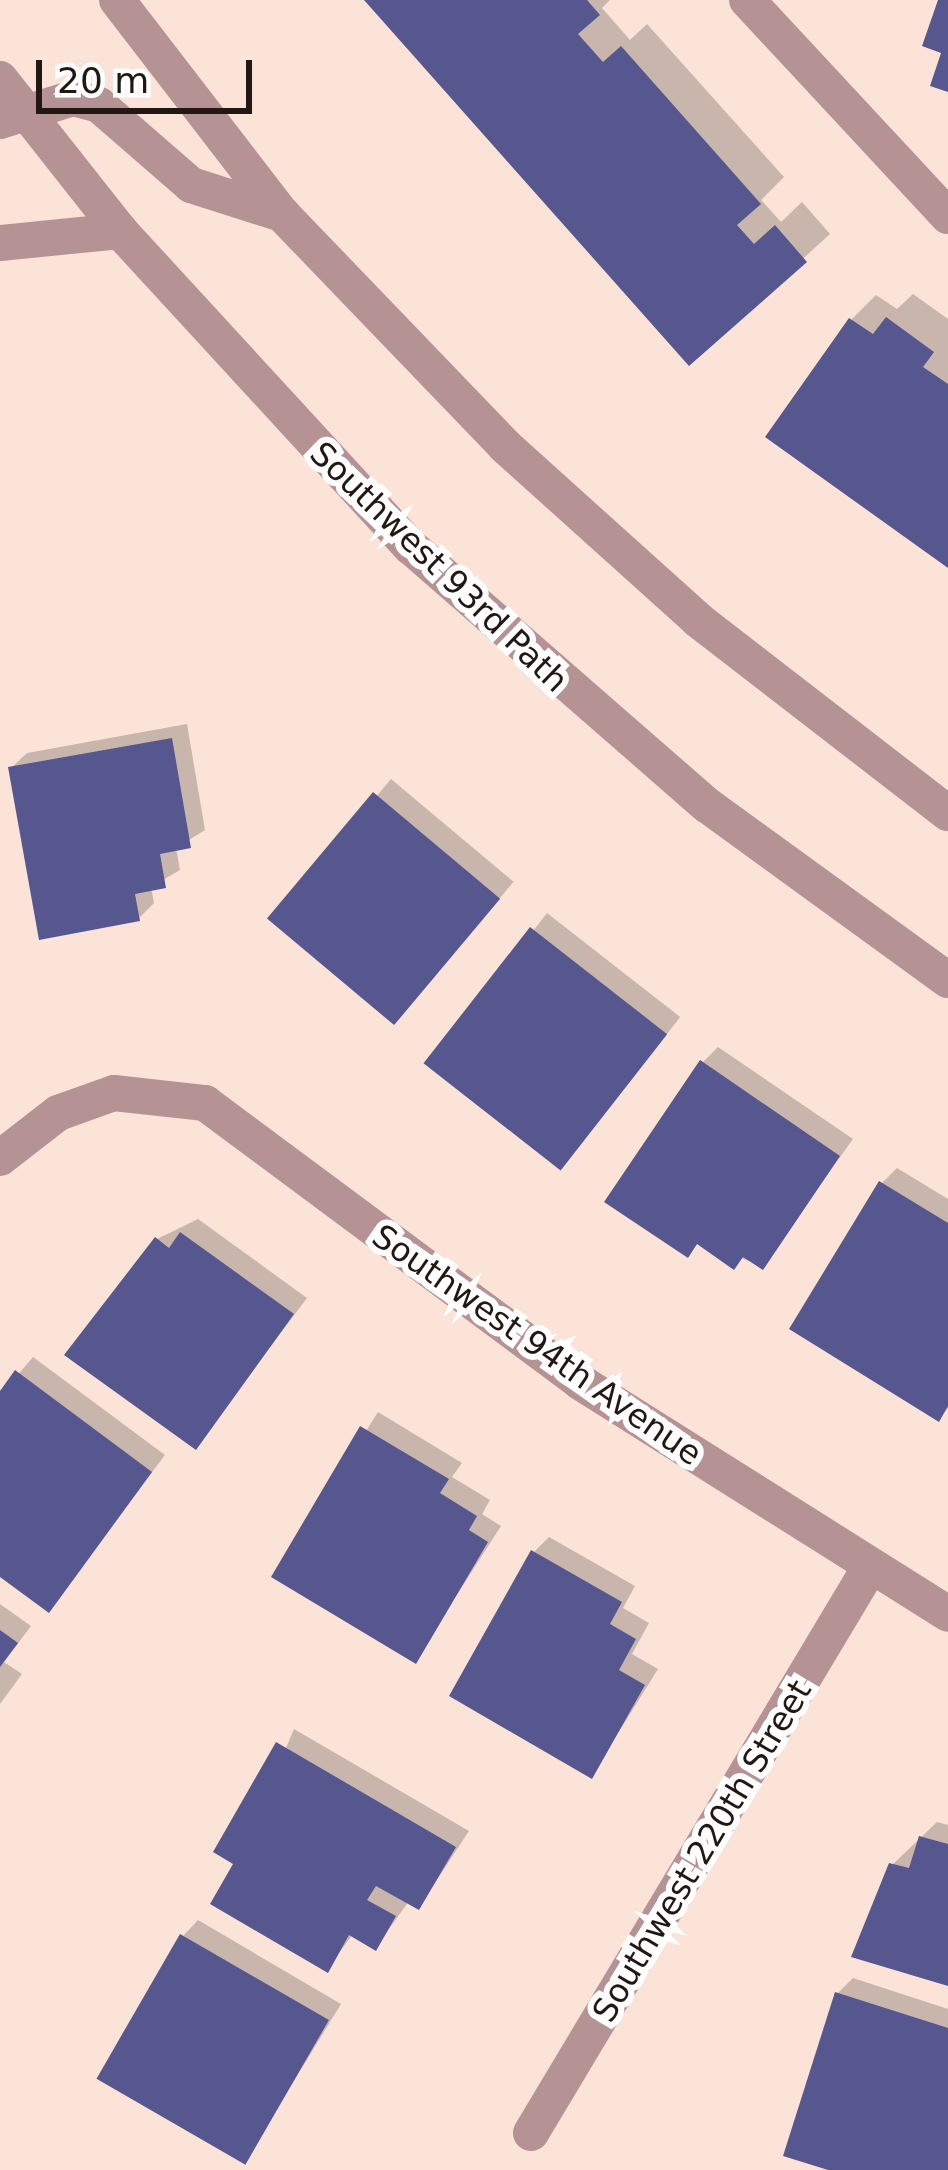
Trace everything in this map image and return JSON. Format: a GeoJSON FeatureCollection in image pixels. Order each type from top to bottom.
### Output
{"type":"FeatureCollection","features":[{"type":"Feature","properties":{"kind":"street"},"geometry":{"type":"LineString","coordinates":[[117,0],[282,214],[602,538],[948,813]]}},
{"type":"Feature","properties":{"kind":"street"},"geometry":{"type":"LineString","coordinates":[[747,0],[948,216]]}},
{"type":"Feature","properties":{"kind":"street","name":"Southwest 93rd Path"},"geometry":{"type":"LineString","coordinates":[[0,79],[13,116],[316,452],[503,634],[707,805],[948,980]]}},
{"type":"Feature","properties":{"kind":"street"},"geometry":{"type":"LineString","coordinates":[[13,116],[73,98],[99,105],[191,185],[282,214]]}},
{"type":"Feature","properties":{"kind":"street"},"geometry":{"type":"LineString","coordinates":[[0,243],[120,231]]}},
{"type":"Feature","properties":{"kind":"street","name":"Southwest 94th Avenue"},"geometry":{"type":"LineString","coordinates":[[0,1158],[58,1113],[128,1090],[223,1112],[580,1382],[948,1614]]}},
{"type":"Feature","properties":{"kind":"street","name":"Southwest 220th Street"},"geometry":{"type":"LineString","coordinates":[[531,2133],[870,1568]]}},
{"type":"Feature","properties":{"kind":"building"},"geometry":{"type":"Polygon","coordinates":[[[364,0],[587,0],[600,15],[578,34],[603,62],[621,46],[761,204],[737,225],[754,244],[775,225],[807,262],[689,366],[364,0]]]}},
{"type":"Feature","properties":{"kind":"building"},"geometry":{"type":"Polygon","coordinates":[[[938,0],[948,0],[948,92],[930,86],[941,53],[922,46],[938,0]]]}},
{"type":"Feature","properties":{"kind":"building"},"geometry":{"type":"Polygon","coordinates":[[[886,317],[934,352],[923,367],[948,384],[948,568],[765,437],[849,318],[873,334],[886,317]]]}},
{"type":"Feature","properties":{"kind":"building"},"geometry":{"type":"Polygon","coordinates":[[[172,738],[191,848],[160,854],[166,888],[135,894],[140,921],[39,940],[8,767],[172,738]]]}},
{"type":"Feature","properties":{"kind":"building"},"geometry":{"type":"Polygon","coordinates":[[[373,792],[500,899],[394,1025],[267,918],[373,792]]]}},
{"type":"Feature","properties":{"kind":"building"},"geometry":{"type":"Polygon","coordinates":[[[530,927],[667,1034],[561,1170],[423,1063],[530,927]]]}},
{"type":"Feature","properties":{"kind":"building"},"geometry":{"type":"Polygon","coordinates":[[[700,1060],[840,1156],[763,1270],[743,1257],[734,1270],[697,1244],[688,1258],[604,1202],[700,1060]]]}},
{"type":"Feature","properties":{"kind":"building"},"geometry":{"type":"Polygon","coordinates":[[[879,1181],[948,1223],[948,1406],[939,1422],[789,1329],[879,1181]]]}},
{"type":"Feature","properties":{"kind":"building"},"geometry":{"type":"Polygon","coordinates":[[[180,1232],[294,1314],[196,1450],[64,1355],[155,1237],[169,1248],[180,1232]]]}},
{"type":"Feature","properties":{"kind":"building"},"geometry":{"type":"Polygon","coordinates":[[[15,1370],[152,1472],[49,1613],[0,1577],[0,1391],[15,1370]]]}},
{"type":"Feature","properties":{"kind":"building"},"geometry":{"type":"Polygon","coordinates":[[[360,1426],[449,1479],[440,1493],[477,1516],[469,1530],[488,1542],[416,1664],[271,1577],[360,1426]]]}},
{"type":"Feature","properties":{"kind":"building"},"geometry":{"type":"Polygon","coordinates":[[[531,1550],[622,1602],[610,1624],[636,1639],[619,1670],[645,1685],[592,1779],[449,1696],[531,1550]]]}},
{"type":"Feature","properties":{"kind":"building"},"geometry":{"type":"Polygon","coordinates":[[[0,1630],[18,1643],[0,1667],[0,1630]]]}},
{"type":"Feature","properties":{"kind":"building"},"geometry":{"type":"Polygon","coordinates":[[[276,1742],[456,1847],[419,1910],[376,1886],[367,1900],[396,1916],[376,1951],[349,1935],[328,1973],[210,1904],[233,1864],[213,1852],[276,1742]]]}},
{"type":"Feature","properties":{"kind":"building"},"geometry":{"type":"Polygon","coordinates":[[[919,1836],[948,1844],[948,1986],[851,1957],[889,1863],[909,1868],[919,1836]]]}},
{"type":"Feature","properties":{"kind":"building"},"geometry":{"type":"Polygon","coordinates":[[[180,1934],[329,2020],[245,2165],[97,2079],[180,1934]]]}},
{"type":"Feature","properties":{"kind":"building"},"geometry":{"type":"Polygon","coordinates":[[[835,1992],[948,2028],[948,2170],[828,2170],[783,2156],[835,1992]]]}}]}
